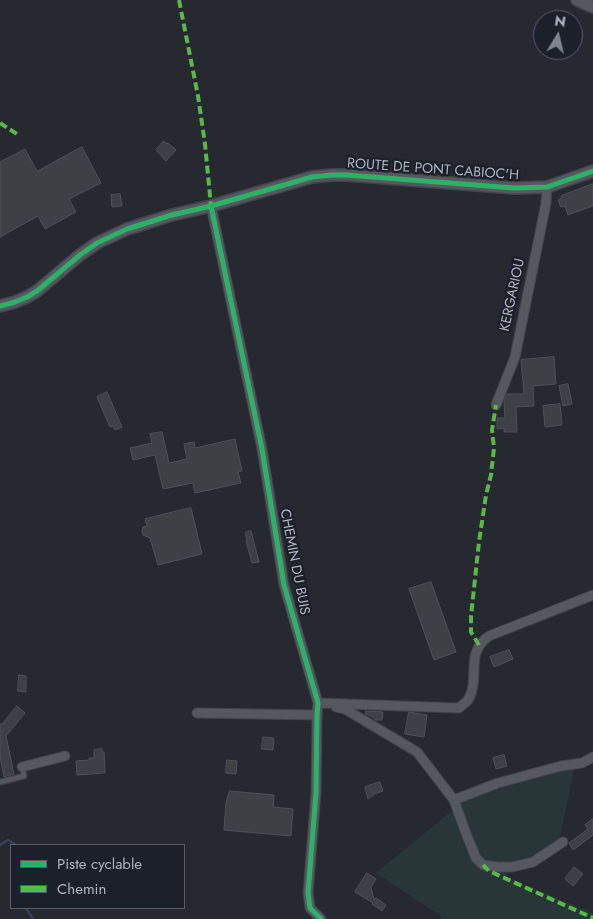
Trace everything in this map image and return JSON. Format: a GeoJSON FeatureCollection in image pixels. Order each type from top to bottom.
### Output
{"type":"FeatureCollection","features":[{"type":"Feature","properties":{"kind":"street"},"geometry":{"type":"LineString","coordinates":[[577,0],[593,7]]}},
{"type":"Feature","properties":{"kind":"street","name":"ROUTE DE PONT CABIOC'H"},"geometry":{"type":"LineString","coordinates":[[0,306],[15,302],[37,291],[97,243],[127,229],[312,177],[331,175],[398,178],[514,188],[547,187],[593,171]]}},
{"type":"Feature","properties":{"kind":"street","name":"KERGARIOU"},"geometry":{"type":"LineString","coordinates":[[496,405],[514,357],[546,203],[547,187]]}},
{"type":"Feature","properties":{"kind":"street","name":"CHEMIN DU BUIS"},"geometry":{"type":"LineString","coordinates":[[211,206],[262,449],[284,585],[318,702],[316,793],[308,893],[310,908],[321,919]]}},
{"type":"Feature","properties":{"kind":"street"},"geometry":{"type":"LineString","coordinates":[[318,702],[459,708],[468,701],[472,690],[474,661],[479,646],[484,640],[489,636],[593,595]]}},
{"type":"Feature","properties":{"kind":"street"},"geometry":{"type":"LineString","coordinates":[[318,702],[346,709],[417,752],[454,800],[476,858],[483,865],[512,867],[533,862],[563,842]]}},
{"type":"Feature","properties":{"kind":"street"},"geometry":{"type":"LineString","coordinates":[[197,712],[317,715]]}},
{"type":"Feature","properties":{"kind":"street"},"geometry":{"type":"LineString","coordinates":[[22,765],[65,756]]}},
{"type":"Feature","properties":{"kind":"street"},"geometry":{"type":"LineString","coordinates":[[454,800],[498,783],[561,766],[582,763],[593,757]]}},
{"type":"Feature","properties":{"kind":"lane"},"geometry":{"type":"LineString","coordinates":[[0,782],[24,776],[22,765]]}},
{"type":"Feature","properties":{"kind":"shaded area"},"geometry":{"type":"Polygon","coordinates":[[[576,761],[559,841],[504,876],[593,913],[593,919],[442,919],[442,917],[376,873],[482,786],[576,761]]]}},
{"type":"Feature","properties":{"kind":"building"},"geometry":{"type":"Polygon","coordinates":[[[164,141],[176,150],[166,161],[156,150],[164,141]]]}},
{"type":"Feature","properties":{"kind":"building"},"geometry":{"type":"Polygon","coordinates":[[[82,147],[101,183],[69,199],[76,212],[45,229],[38,216],[0,237],[0,162],[25,149],[37,171],[82,147]]]}},
{"type":"Feature","properties":{"kind":"building"},"geometry":{"type":"Polygon","coordinates":[[[593,184],[593,206],[568,215],[565,206],[561,207],[558,200],[562,198],[561,196],[593,184]]]}},
{"type":"Feature","properties":{"kind":"building"},"geometry":{"type":"Polygon","coordinates":[[[120,194],[122,206],[112,207],[111,195],[120,194]]]}},
{"type":"Feature","properties":{"kind":"building"},"geometry":{"type":"Polygon","coordinates":[[[554,357],[556,384],[533,386],[534,406],[516,407],[517,432],[504,432],[504,428],[497,429],[497,418],[505,418],[504,401],[507,394],[524,394],[521,360],[554,357]]]}},
{"type":"Feature","properties":{"kind":"building"},"geometry":{"type":"Polygon","coordinates":[[[568,384],[572,404],[563,406],[559,386],[568,384]]]}},
{"type":"Feature","properties":{"kind":"building"},"geometry":{"type":"Polygon","coordinates":[[[107,392],[122,427],[115,430],[113,426],[110,427],[97,397],[107,392]]]}},
{"type":"Feature","properties":{"kind":"building"},"geometry":{"type":"Polygon","coordinates":[[[560,404],[562,425],[545,427],[543,406],[560,404]]]}},
{"type":"Feature","properties":{"kind":"building"},"geometry":{"type":"Polygon","coordinates":[[[162,432],[169,463],[187,459],[184,444],[194,442],[195,448],[235,439],[242,471],[238,472],[241,483],[195,493],[193,483],[163,489],[155,455],[133,460],[130,448],[152,443],[150,434],[162,432]]]}},
{"type":"Feature","properties":{"kind":"building"},"geometry":{"type":"Polygon","coordinates":[[[191,508],[202,554],[158,565],[150,538],[143,535],[143,527],[147,526],[145,519],[191,508]]]}},
{"type":"Feature","properties":{"kind":"building"},"geometry":{"type":"Polygon","coordinates":[[[251,531],[259,562],[252,563],[245,533],[251,531]]]}},
{"type":"Feature","properties":{"kind":"building"},"geometry":{"type":"Polygon","coordinates":[[[431,582],[456,652],[434,660],[409,589],[431,582]]]}},
{"type":"Feature","properties":{"kind":"building"},"geometry":{"type":"Polygon","coordinates":[[[509,650],[513,659],[494,667],[490,657],[509,650]]]}},
{"type":"Feature","properties":{"kind":"building"},"geometry":{"type":"Polygon","coordinates":[[[19,675],[26,676],[26,692],[18,691],[19,675]]]}},
{"type":"Feature","properties":{"kind":"building"},"geometry":{"type":"Polygon","coordinates":[[[17,706],[25,713],[6,736],[14,774],[4,777],[0,757],[0,724],[17,706]]]}},
{"type":"Feature","properties":{"kind":"building"},"geometry":{"type":"Polygon","coordinates":[[[366,711],[383,712],[382,720],[375,720],[366,714],[366,711]]]}},
{"type":"Feature","properties":{"kind":"building"},"geometry":{"type":"Polygon","coordinates":[[[409,712],[427,715],[424,737],[405,734],[409,712]]]}},
{"type":"Feature","properties":{"kind":"building"},"geometry":{"type":"Polygon","coordinates":[[[263,737],[274,738],[273,750],[262,749],[263,737]]]}},
{"type":"Feature","properties":{"kind":"building"},"geometry":{"type":"Polygon","coordinates":[[[102,749],[102,752],[104,752],[105,773],[77,775],[76,761],[94,758],[94,750],[102,749]]]}},
{"type":"Feature","properties":{"kind":"building"},"geometry":{"type":"Polygon","coordinates":[[[504,755],[507,766],[496,769],[493,758],[504,755]]]}},
{"type":"Feature","properties":{"kind":"building"},"geometry":{"type":"Polygon","coordinates":[[[227,760],[237,761],[236,774],[226,773],[227,760]]]}},
{"type":"Feature","properties":{"kind":"building"},"geometry":{"type":"Polygon","coordinates":[[[380,782],[383,791],[374,794],[368,799],[365,787],[380,782]]]}},
{"type":"Feature","properties":{"kind":"building"},"geometry":{"type":"Polygon","coordinates":[[[230,791],[274,795],[273,807],[293,809],[291,836],[224,830],[226,802],[230,791]]]}},
{"type":"Feature","properties":{"kind":"building"},"geometry":{"type":"Polygon","coordinates":[[[593,819],[593,835],[573,850],[569,843],[588,829],[585,825],[593,819]]]}},
{"type":"Feature","properties":{"kind":"building"},"geometry":{"type":"Polygon","coordinates":[[[574,867],[583,874],[573,886],[565,879],[574,867]]]}},
{"type":"Feature","properties":{"kind":"building"},"geometry":{"type":"Polygon","coordinates":[[[367,873],[376,879],[371,887],[374,900],[376,898],[386,905],[382,911],[355,892],[367,873]]]}},
{"type":"Feature","properties":{"kind":"waterway"},"geometry":{"type":"LineString","coordinates":[[0,845],[8,840],[14,844]]}},
{"type":"Feature","properties":{"kind":"waterway"},"geometry":{"type":"LineString","coordinates":[[27,909],[33,919]]}},
{"type":"Feature","properties":{"kind":"marked path"},"geometry":{"type":"LineString","coordinates":[[179,0],[198,96],[211,206]]}},
{"type":"Feature","properties":{"kind":"marked path"},"geometry":{"type":"LineString","coordinates":[[0,123],[20,136]]}},
{"type":"Feature","properties":{"kind":"marked path"},"geometry":{"type":"LineString","coordinates":[[479,645],[471,632],[471,616],[479,542],[491,475],[494,448],[492,430],[496,405]]}},
{"type":"Feature","properties":{"kind":"marked path"},"geometry":{"type":"LineString","coordinates":[[483,865],[489,871],[593,918]]}},
{"type":"Feature","properties":{"kind":"cycle path"},"geometry":{"type":"LineString","coordinates":[[0,306],[15,302],[37,291],[97,243],[127,229],[312,177],[347,175],[514,188],[547,187],[593,171]]}},
{"type":"Feature","properties":{"kind":"cycle path"},"geometry":{"type":"LineString","coordinates":[[211,206],[262,449],[284,585],[318,703],[316,793],[308,893],[310,908],[321,919]]}}]}
